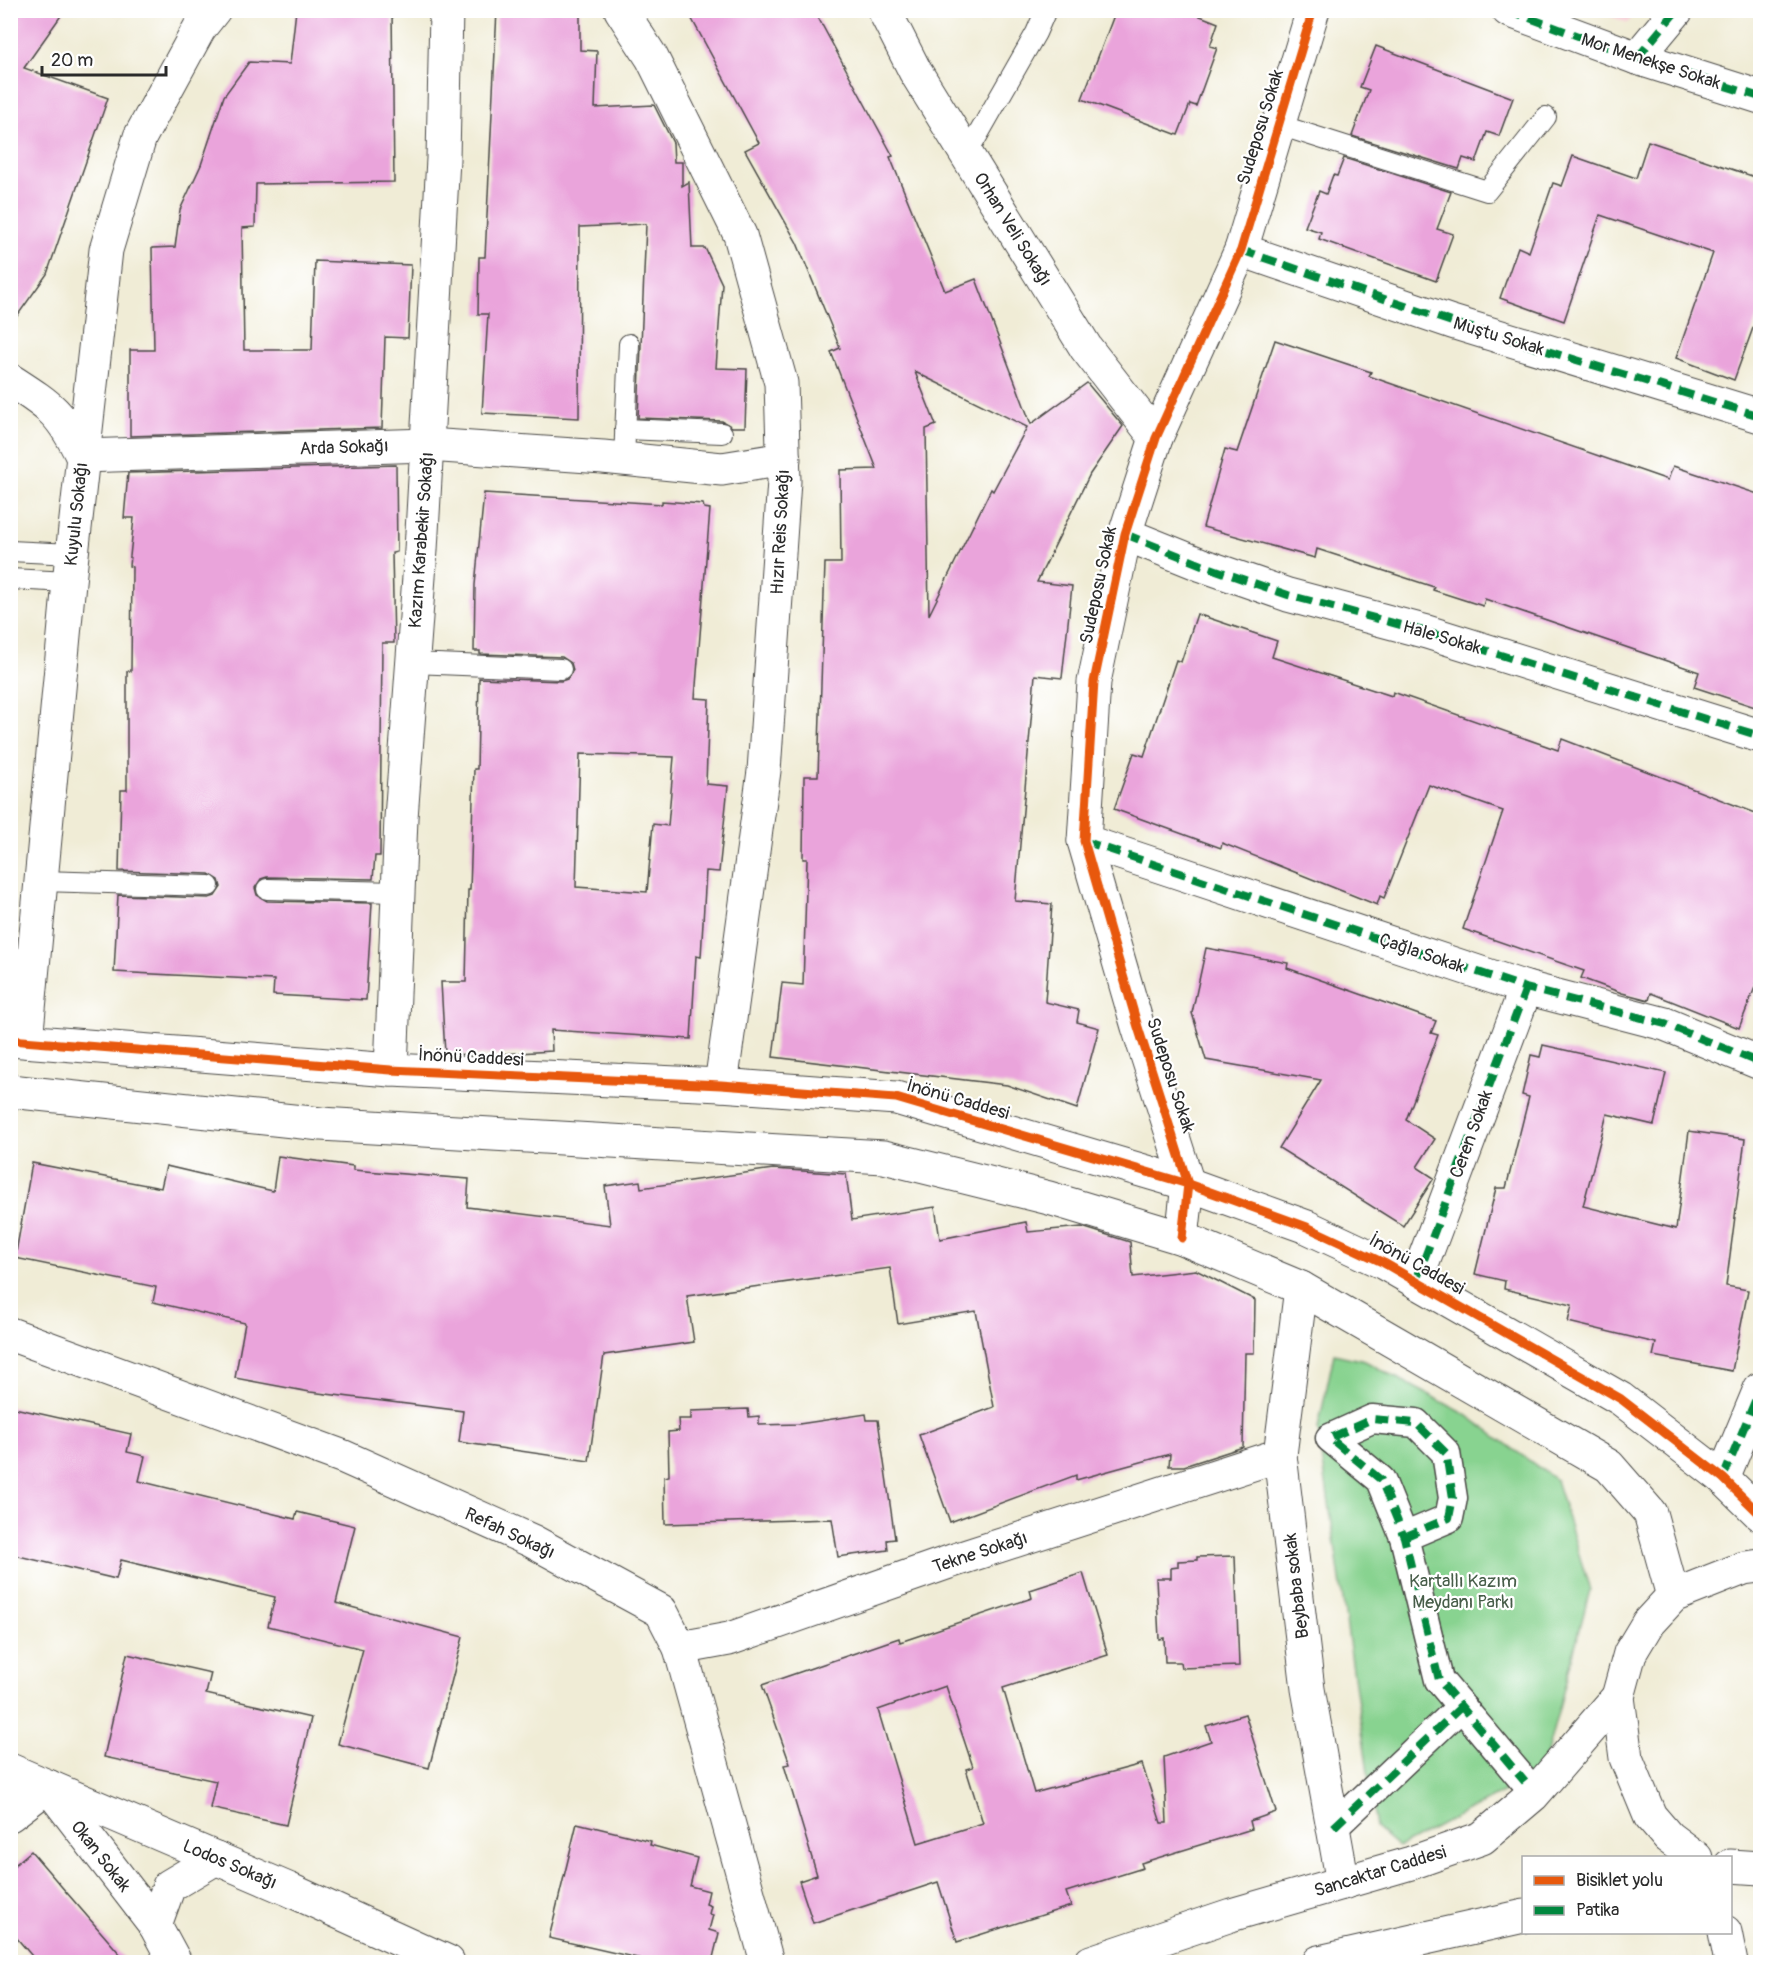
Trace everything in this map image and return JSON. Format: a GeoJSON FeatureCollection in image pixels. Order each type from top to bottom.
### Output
{"type":"FeatureCollection","features":[{"type":"Feature","properties":{"kind":"street","name":"Kuyulu Sokağı"},"geometry":{"type":"LineString","coordinates":[[18,1040],[41,881],[82,456],[106,250],[140,137],[199,29],[214,10]]}},
{"type":"Feature","properties":{"kind":"street","name":"Kazım Karabekir Sokağı"},"geometry":{"type":"LineString","coordinates":[[391,1070],[398,892],[428,445],[443,159],[446,10]]}},
{"type":"Feature","properties":{"kind":"street","name":"Hızır Reis Sokağı"},"geometry":{"type":"LineString","coordinates":[[621,10],[652,58],[740,236],[781,383],[784,459],[764,771],[721,1085]]}},
{"type":"Feature","properties":{"kind":"street","name":"Orhan Veli Sokağı"},"geometry":{"type":"LineString","coordinates":[[884,10],[915,71],[1086,348],[1156,438]]}},
{"type":"Feature","properties":{"kind":"street","name":"Sudeposu Sokak"},"geometry":{"type":"LineString","coordinates":[[1188,1184],[1138,1027],[1084,841],[1094,682],[1125,534],[1156,438],[1240,250],[1313,10]]}},
{"type":"Feature","properties":{"kind":"street","name":"Mor Menekşe Sokak"},"geometry":{"type":"LineString","coordinates":[[1508,10],[1636,58],[1761,97]]}},
{"type":"Feature","properties":{"kind":"street"},"geometry":{"type":"LineString","coordinates":[[1636,58],[1677,10]]}},
{"type":"Feature","properties":{"kind":"street","name":"Muştu Sokak"},"geometry":{"type":"LineString","coordinates":[[1240,250],[1452,322],[1761,416]]}},
{"type":"Feature","properties":{"kind":"street"},"geometry":{"type":"LineString","coordinates":[[10,380],[47,403],[67,425],[82,456]]}},
{"type":"Feature","properties":{"kind":"street","name":"Arda Sokağı"},"geometry":{"type":"LineString","coordinates":[[82,456],[428,445],[624,444],[722,469],[784,459]]}},
{"type":"Feature","properties":{"kind":"street","name":"Hale Sokak"},"geometry":{"type":"LineString","coordinates":[[1125,534],[1202,565],[1288,595],[1427,632],[1761,736]]}},
{"type":"Feature","properties":{"kind":"street","name":"Çağla Sokak"},"geometry":{"type":"LineString","coordinates":[[1084,841],[1526,988],[1665,1024],[1761,1063]]}},
{"type":"Feature","properties":{"kind":"street","name":"Ceren Sokak"},"geometry":{"type":"LineString","coordinates":[[1416,1281],[1526,988]]}},
{"type":"Feature","properties":{"kind":"street","name":"İnönü Caddesi"},"geometry":{"type":"LineString","coordinates":[[18,1040],[391,1070],[721,1085],[896,1098],[1188,1184],[1307,1227],[1384,1263],[1621,1399],[1723,1478],[1761,1514]]}},
{"type":"Feature","properties":{"kind":"street"},"geometry":{"type":"LineString","coordinates":[[10,1091],[321,1124],[884,1157],[1049,1198],[1182,1238],[1301,1288],[1609,1466],[1650,1514],[1673,1596]]}},
{"type":"Feature","properties":{"kind":"street"},"geometry":{"type":"LineString","coordinates":[[1182,1238],[1188,1184]]}},
{"type":"Feature","properties":{"kind":"street","name":"Beybaba sokak"},"geometry":{"type":"LineString","coordinates":[[1301,1288],[1280,1455],[1308,1689],[1343,1883]]}},
{"type":"Feature","properties":{"kind":"street","name":"Refah Sokağı"},"geometry":{"type":"LineString","coordinates":[[10,1334],[344,1457],[532,1541],[661,1611],[680,1648],[767,1962]]}},
{"type":"Feature","properties":{"kind":"street"},"geometry":{"type":"LineString","coordinates":[[1723,1478],[1761,1389]]}},
{"type":"Feature","properties":{"kind":"street"},"geometry":{"type":"LineString","coordinates":[[1404,1537],[1449,1518],[1453,1498],[1446,1453],[1416,1423],[1372,1419],[1330,1438],[1381,1480],[1404,1537],[1439,1680],[1525,1782]]}},
{"type":"Feature","properties":{"kind":"street","name":"Tekne Sokağı"},"geometry":{"type":"LineString","coordinates":[[680,1648],[729,1639],[952,1561],[1280,1455]]}},
{"type":"Feature","properties":{"kind":"street"},"geometry":{"type":"LineString","coordinates":[[1695,1856],[1668,1837],[1650,1816],[1626,1758],[1618,1697],[1630,1653],[1648,1623],[1673,1596],[1744,1568],[1761,1566]]}},
{"type":"Feature","properties":{"kind":"street","name":"Sancaktar Caddesi"},"geometry":{"type":"LineString","coordinates":[[1091,1962],[1231,1915],[1411,1863],[1482,1838],[1533,1795],[1618,1697]]}},
{"type":"Feature","properties":{"kind":"street"},"geometry":{"type":"LineString","coordinates":[[1334,1827],[1461,1707]]}},
{"type":"Feature","properties":{"kind":"street","name":"Lodos Sokağı"},"geometry":{"type":"LineString","coordinates":[[10,1770],[216,1858],[448,1962]]}},
{"type":"Feature","properties":{"kind":"street"},"geometry":{"type":"LineString","coordinates":[[10,1815],[48,1786]]}},
{"type":"Feature","properties":{"kind":"street","name":"Okan Sokak"},"geometry":{"type":"LineString","coordinates":[[48,1786],[154,1925],[175,1962]]}},
{"type":"Feature","properties":{"kind":"street"},"geometry":{"type":"LineString","coordinates":[[154,1925],[169,1886],[216,1858]]}},
{"type":"Feature","properties":{"kind":"street"},"geometry":{"type":"LineString","coordinates":[[1732,1866],[1761,1868]]}},
{"type":"Feature","properties":{"kind":"street"},"geometry":{"type":"LineString","coordinates":[[1319,1962],[1522,1917]]}},
{"type":"Feature","properties":{"kind":"street"},"geometry":{"type":"LineString","coordinates":[[1725,1934],[1731,1962]]}},
{"type":"Feature","properties":{"kind":"lane"},"geometry":{"type":"LineString","coordinates":[[967,154],[1036,33],[1046,10]]}},
{"type":"Feature","properties":{"kind":"lane"},"geometry":{"type":"LineString","coordinates":[[1279,125],[1486,191],[1546,117]]}},
{"type":"Feature","properties":{"kind":"lane"},"geometry":{"type":"LineString","coordinates":[[629,344],[624,444],[722,433]]}},
{"type":"Feature","properties":{"kind":"lane"},"geometry":{"type":"LineString","coordinates":[[10,551],[71,568]]}},
{"type":"Feature","properties":{"kind":"lane"},"geometry":{"type":"LineString","coordinates":[[10,579],[71,568]]}},
{"type":"Feature","properties":{"kind":"lane"},"geometry":{"type":"LineString","coordinates":[[413,663],[561,669]]}},
{"type":"Feature","properties":{"kind":"lane"},"geometry":{"type":"LineString","coordinates":[[41,881],[209,886]]}},
{"type":"Feature","properties":{"kind":"lane"},"geometry":{"type":"LineString","coordinates":[[267,890],[398,892]]}},
{"type":"Feature","properties":{"kind":"shaded area"},"geometry":{"type":"Polygon","coordinates":[[[1636,10],[1628,23],[1597,11],[1636,10]]]}},
{"type":"Feature","properties":{"kind":"green space","name":"Kartallı Kazım Meydanı Parkı"},"geometry":{"type":"Polygon","coordinates":[[[1334,1354],[1365,1361],[1465,1414],[1556,1480],[1590,1590],[1542,1772],[1399,1847],[1376,1828],[1318,1428],[1334,1354]]]}},
{"type":"Feature","properties":{"kind":"building"},"geometry":{"type":"Polygon","coordinates":[[[10,10],[65,10],[24,68],[108,98],[47,274],[10,326],[10,10]]]}},
{"type":"Feature","properties":{"kind":"building"},"geometry":{"type":"Polygon","coordinates":[[[296,10],[392,10],[394,182],[256,184],[255,227],[242,228],[244,350],[312,350],[315,261],[411,265],[408,338],[385,337],[382,428],[130,436],[130,350],[154,350],[152,248],[175,247],[180,210],[201,165],[224,96],[249,62],[290,64],[296,10]]]}},
{"type":"Feature","properties":{"kind":"building"},"geometry":{"type":"Polygon","coordinates":[[[497,10],[580,10],[580,50],[597,51],[595,108],[654,105],[673,143],[674,162],[682,162],[682,186],[689,182],[692,248],[705,248],[722,284],[716,368],[747,369],[745,427],[732,427],[722,421],[638,418],[646,224],[580,227],[579,418],[482,413],[488,314],[478,314],[479,257],[485,257],[497,10]]]}},
{"type":"Feature","properties":{"kind":"building"},"geometry":{"type":"Polygon","coordinates":[[[687,10],[814,10],[893,156],[890,157],[945,291],[976,279],[1031,424],[1087,383],[1123,426],[1090,474],[1037,582],[1072,586],[1062,678],[1035,675],[1015,901],[1052,904],[1045,1002],[1079,1010],[1077,1022],[1099,1028],[1077,1109],[1007,1085],[773,1057],[782,983],[803,985],[807,859],[803,859],[804,776],[818,776],[825,563],[841,563],[840,470],[877,469],[831,352],[840,348],[797,243],[745,150],[759,143],[687,10]],[[915,372],[936,425],[926,429],[929,615],[991,489],[993,491],[1027,427],[915,372]]]}},
{"type":"Feature","properties":{"kind":"building"},"geometry":{"type":"Polygon","coordinates":[[[1116,10],[1185,10],[1218,23],[1210,46],[1217,48],[1196,106],[1190,104],[1178,135],[1082,99],[1116,10]]]}},
{"type":"Feature","properties":{"kind":"building"},"geometry":{"type":"Polygon","coordinates":[[[1376,46],[1513,98],[1499,136],[1487,132],[1476,162],[1463,158],[1459,169],[1352,136],[1369,90],[1360,87],[1376,46]]]}},
{"type":"Feature","properties":{"kind":"building"},"geometry":{"type":"Polygon","coordinates":[[[1648,141],[1761,179],[1761,306],[1734,380],[1676,358],[1713,253],[1600,215],[1564,321],[1500,298],[1518,247],[1529,252],[1553,183],[1562,186],[1573,156],[1636,178],[1648,141]]]}},
{"type":"Feature","properties":{"kind":"building"},"geometry":{"type":"Polygon","coordinates":[[[1344,158],[1451,192],[1437,229],[1453,234],[1436,281],[1319,239],[1321,232],[1305,227],[1319,191],[1326,194],[1333,175],[1337,176],[1344,158]]]}},
{"type":"Feature","properties":{"kind":"building"},"geometry":{"type":"Polygon","coordinates":[[[1275,340],[1371,372],[1369,376],[1668,480],[1673,466],[1761,495],[1761,709],[1694,687],[1699,672],[1485,599],[1483,606],[1433,590],[1434,587],[1317,549],[1315,558],[1203,527],[1225,449],[1237,452],[1275,340]]]}},
{"type":"Feature","properties":{"kind":"building"},"geometry":{"type":"Polygon","coordinates":[[[396,465],[397,552],[392,553],[394,643],[382,643],[380,856],[375,856],[373,879],[267,877],[261,879],[255,888],[257,895],[267,901],[372,903],[366,1000],[273,995],[274,980],[114,972],[118,895],[209,898],[215,896],[221,887],[219,880],[209,874],[119,871],[121,790],[127,790],[127,671],[131,671],[132,567],[129,566],[134,518],[124,518],[128,473],[396,465]]]}},
{"type":"Feature","properties":{"kind":"building"},"geometry":{"type":"Polygon","coordinates":[[[484,493],[662,504],[662,501],[703,504],[704,508],[710,509],[695,698],[709,699],[706,784],[728,786],[719,872],[706,871],[701,957],[696,956],[691,1039],[551,1030],[552,1051],[483,1055],[445,1054],[441,982],[466,982],[468,890],[470,890],[474,769],[477,769],[479,678],[561,681],[567,679],[573,670],[571,663],[562,657],[480,654],[480,651],[474,651],[475,585],[484,493]],[[580,754],[576,887],[647,892],[653,824],[668,826],[674,757],[580,754]]]}},
{"type":"Feature","properties":{"kind":"building"},"geometry":{"type":"Polygon","coordinates":[[[1197,614],[1277,641],[1272,657],[1392,696],[1393,692],[1558,750],[1562,739],[1761,815],[1761,972],[1739,1028],[1651,993],[1649,1000],[1622,993],[1581,978],[1584,971],[1463,929],[1503,811],[1429,785],[1384,898],[1380,896],[1377,905],[1222,843],[1221,848],[1114,809],[1134,753],[1144,756],[1176,660],[1181,662],[1197,614]]]}},
{"type":"Feature","properties":{"kind":"building"},"geometry":{"type":"Polygon","coordinates":[[[1206,948],[1288,963],[1287,968],[1436,1021],[1431,1033],[1438,1035],[1406,1120],[1435,1139],[1417,1167],[1434,1178],[1403,1226],[1279,1148],[1321,1080],[1206,1060],[1192,1013],[1206,948]]]}},
{"type":"Feature","properties":{"kind":"building"},"geometry":{"type":"Polygon","coordinates":[[[1543,1045],[1666,1073],[1654,1125],[1607,1114],[1583,1206],[1676,1229],[1689,1131],[1745,1139],[1726,1286],[1748,1290],[1732,1371],[1653,1356],[1656,1343],[1568,1322],[1572,1305],[1504,1289],[1505,1281],[1475,1274],[1496,1188],[1506,1188],[1529,1097],[1522,1095],[1531,1055],[1540,1057],[1543,1045]]]}},
{"type":"Feature","properties":{"kind":"building"},"geometry":{"type":"Polygon","coordinates":[[[278,1156],[353,1166],[353,1170],[469,1179],[467,1207],[610,1225],[605,1186],[640,1181],[641,1188],[773,1169],[846,1174],[852,1220],[935,1207],[940,1239],[1026,1222],[1028,1232],[1082,1227],[1130,1242],[1133,1277],[1196,1270],[1255,1300],[1254,1353],[1245,1353],[1243,1447],[1184,1466],[1169,1466],[1170,1454],[1076,1480],[1076,1475],[950,1522],[919,1435],[994,1407],[976,1311],[898,1324],[890,1268],[687,1296],[694,1342],[604,1355],[589,1461],[459,1442],[463,1411],[310,1392],[235,1378],[245,1323],[153,1302],[156,1287],[15,1258],[32,1163],[161,1188],[166,1166],[273,1191],[278,1156]]]}},
{"type":"Feature","properties":{"kind":"building"},"geometry":{"type":"Polygon","coordinates":[[[10,1407],[131,1434],[127,1452],[145,1456],[139,1481],[295,1519],[297,1512],[355,1526],[336,1603],[463,1637],[429,1768],[338,1744],[363,1649],[268,1626],[275,1597],[121,1560],[116,1579],[10,1554],[10,1407]]]}},
{"type":"Feature","properties":{"kind":"building"},"geometry":{"type":"Polygon","coordinates":[[[748,1409],[749,1417],[759,1416],[759,1425],[799,1424],[866,1414],[867,1420],[878,1420],[895,1539],[887,1540],[888,1550],[838,1557],[832,1519],[665,1524],[664,1477],[669,1476],[668,1432],[679,1431],[678,1419],[691,1419],[691,1411],[748,1409]]]}},
{"type":"Feature","properties":{"kind":"building"},"geometry":{"type":"Polygon","coordinates":[[[1235,1556],[1239,1666],[1181,1668],[1180,1662],[1165,1662],[1164,1638],[1159,1639],[1156,1578],[1171,1578],[1171,1568],[1178,1567],[1178,1561],[1197,1560],[1197,1557],[1235,1556]]]}},
{"type":"Feature","properties":{"kind":"building"},"geometry":{"type":"Polygon","coordinates":[[[1083,1573],[1108,1655],[1003,1688],[1034,1793],[1142,1764],[1161,1823],[1167,1823],[1164,1757],[1211,1741],[1206,1726],[1245,1714],[1276,1812],[1250,1821],[1252,1829],[1141,1863],[1143,1868],[1066,1892],[1071,1906],[957,1942],[938,1882],[813,1923],[799,1881],[817,1875],[784,1765],[790,1764],[762,1685],[899,1638],[900,1642],[1032,1598],[1030,1590],[1083,1573]],[[946,1686],[878,1710],[918,1843],[983,1823],[966,1769],[973,1767],[946,1686]]]}},
{"type":"Feature","properties":{"kind":"building"},"geometry":{"type":"Polygon","coordinates":[[[127,1654],[211,1673],[206,1694],[311,1718],[286,1825],[210,1808],[216,1781],[104,1757],[127,1654]]]}},
{"type":"Feature","properties":{"kind":"building"},"geometry":{"type":"Polygon","coordinates":[[[577,1823],[651,1841],[650,1845],[697,1858],[690,1886],[709,1891],[706,1904],[711,1906],[709,1914],[713,1915],[709,1930],[719,1933],[712,1962],[655,1962],[549,1938],[577,1823]]]}},
{"type":"Feature","properties":{"kind":"building"},"geometry":{"type":"Polygon","coordinates":[[[31,1851],[127,1962],[37,1962],[10,1930],[10,1869],[31,1851]]]}},
{"type":"Feature","properties":{"kind":"marked path"},"geometry":{"type":"LineString","coordinates":[[1508,10],[1637,58],[1760,97]]}},
{"type":"Feature","properties":{"kind":"marked path"},"geometry":{"type":"LineString","coordinates":[[1637,58],[1677,10]]}},
{"type":"Feature","properties":{"kind":"marked path"},"geometry":{"type":"LineString","coordinates":[[1241,250],[1452,322],[1760,416]]}},
{"type":"Feature","properties":{"kind":"marked path"},"geometry":{"type":"LineString","coordinates":[[1125,534],[1202,565],[1288,595],[1427,632],[1760,736]]}},
{"type":"Feature","properties":{"kind":"marked path"},"geometry":{"type":"LineString","coordinates":[[1084,841],[1526,988],[1665,1024],[1760,1063]]}},
{"type":"Feature","properties":{"kind":"marked path"},"geometry":{"type":"LineString","coordinates":[[1416,1281],[1526,988]]}},
{"type":"Feature","properties":{"kind":"marked path"},"geometry":{"type":"LineString","coordinates":[[1723,1478],[1760,1389]]}},
{"type":"Feature","properties":{"kind":"marked path"},"geometry":{"type":"LineString","coordinates":[[1404,1537],[1449,1518],[1453,1498],[1446,1453],[1416,1423],[1372,1419],[1330,1438],[1381,1480],[1404,1537],[1439,1680],[1525,1782]]}},
{"type":"Feature","properties":{"kind":"marked path"},"geometry":{"type":"LineString","coordinates":[[1334,1827],[1461,1707]]}},
{"type":"Feature","properties":{"kind":"cycle path"},"geometry":{"type":"LineString","coordinates":[[1182,1238],[1188,1184],[1138,1027],[1084,841],[1094,682],[1125,534],[1156,438],[1241,250],[1313,10]]}},
{"type":"Feature","properties":{"kind":"cycle path"},"geometry":{"type":"LineString","coordinates":[[10,1040],[391,1070],[721,1085],[896,1098],[1188,1184],[1307,1227],[1384,1263],[1621,1399],[1723,1478],[1760,1514]]}}]}
